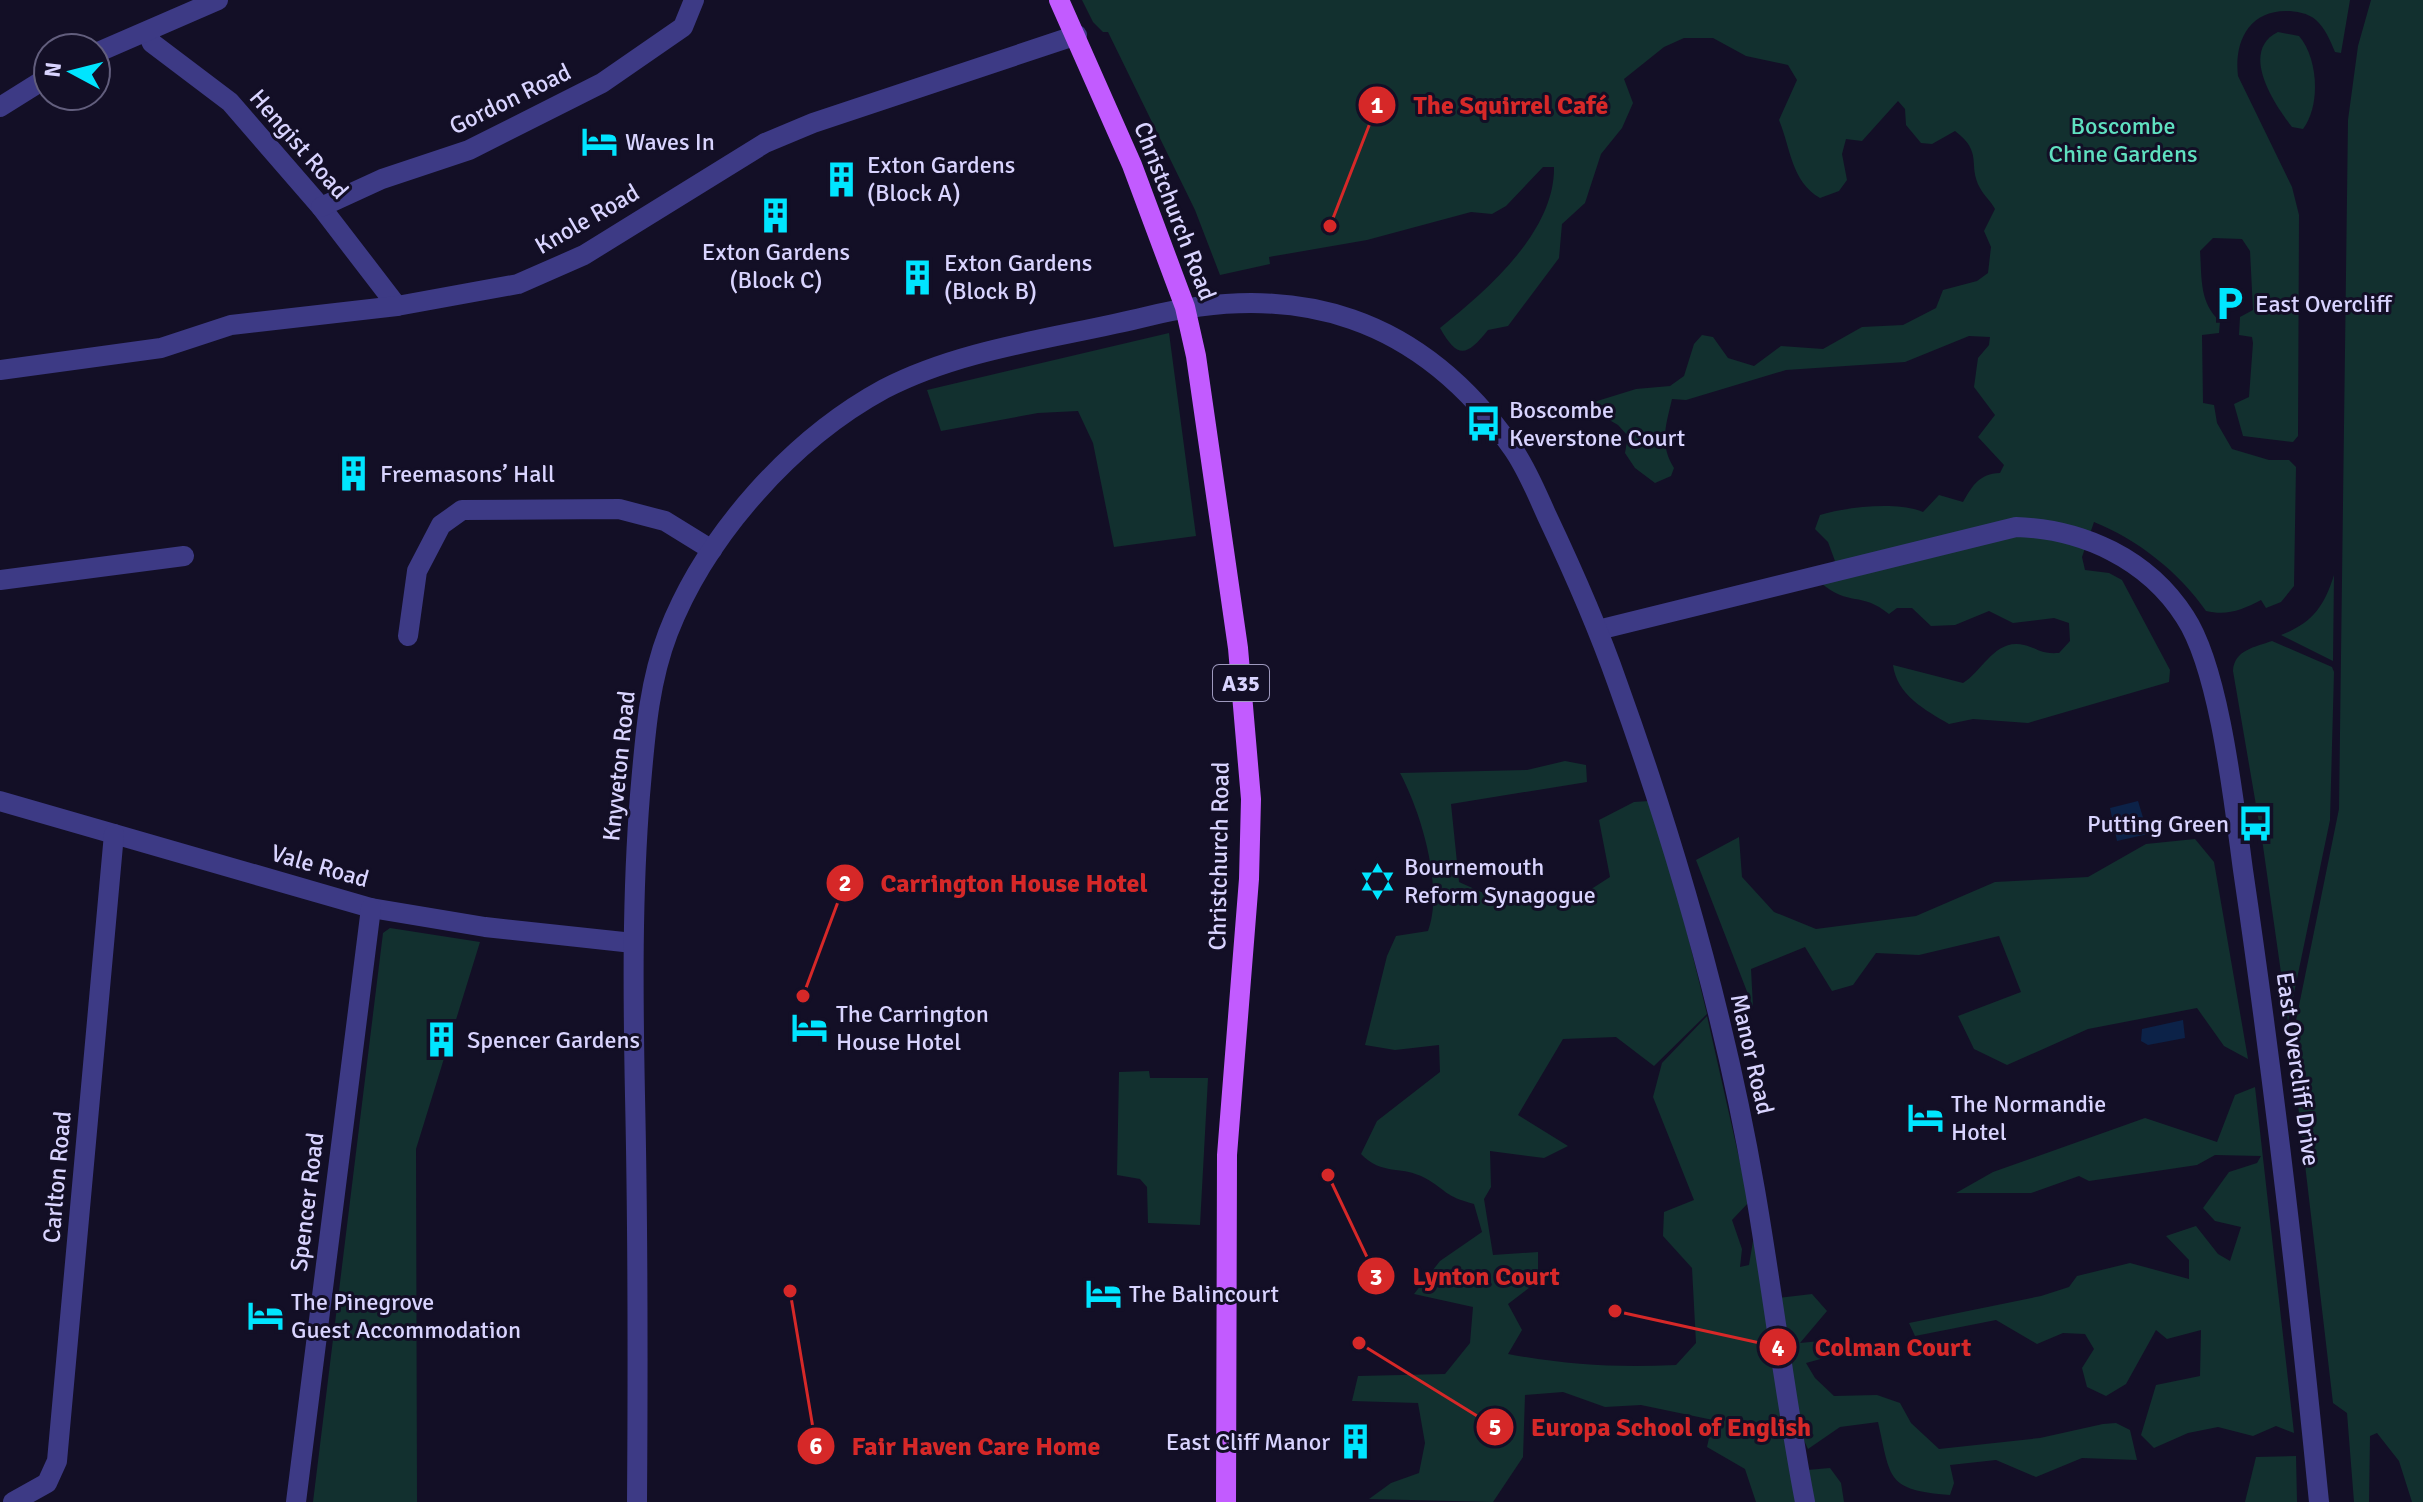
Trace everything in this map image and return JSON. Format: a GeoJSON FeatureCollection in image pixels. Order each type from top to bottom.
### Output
{"type":"FeatureCollection","features":[{"type":"Feature","properties":{"kind":"main road","name":"Christchurch Road"},"geometry":{"type":"LineString","coordinates":[[1059,0],[1132,165],[1185,307],[1196,356],[1238,648],[1251,799],[1249,879],[1227,1155],[1226,1502]]}},
{"type":"Feature","properties":{"kind":"street"},"geometry":{"type":"LineString","coordinates":[[112,46],[218,0]]}},
{"type":"Feature","properties":{"kind":"street","name":"Gordon Road"},"geometry":{"type":"LineString","coordinates":[[321,207],[382,179],[469,150],[602,83],[683,27],[694,0]]}},
{"type":"Feature","properties":{"kind":"street","name":"Hengist Road"},"geometry":{"type":"LineString","coordinates":[[147,32],[152,43],[230,102],[321,207],[397,306]]}},
{"type":"Feature","properties":{"kind":"street","name":"Knole Road"},"geometry":{"type":"LineString","coordinates":[[0,370],[161,348],[231,325],[397,306],[518,284],[556,270],[763,144],[813,123],[1077,35]]}},
{"type":"Feature","properties":{"kind":"street"},"geometry":{"type":"LineString","coordinates":[[0,107],[32,87]]}},
{"type":"Feature","properties":{"kind":"street","name":"Manor Road"},"geometry":{"type":"LineString","coordinates":[[1185,307],[1251,301],[1337,312],[1368,323],[1429,361],[1492,422],[1519,456],[1598,630],[1681,870],[1727,1053],[1754,1184],[1805,1502]]}},
{"type":"Feature","properties":{"kind":"street","name":"Knyveton Road"},"geometry":{"type":"LineString","coordinates":[[637,1502],[633,943],[637,830],[648,702],[669,630],[712,550],[765,484],[805,447],[888,387],[928,370],[1185,307]]}},
{"type":"Feature","properties":{"kind":"street"},"geometry":{"type":"LineString","coordinates":[[408,636],[417,571],[441,525],[462,510],[619,509],[665,521],[712,550]]}},
{"type":"Feature","properties":{"kind":"street","name":"East Overcliff Drive"},"geometry":{"type":"LineString","coordinates":[[1598,630],[2016,527],[2040,528],[2109,548],[2166,592],[2186,618],[2200,647],[2214,700],[2237,825],[2271,1055],[2296,1261],[2319,1502]]}},
{"type":"Feature","properties":{"kind":"street"},"geometry":{"type":"LineString","coordinates":[[0,580],[184,556]]}},
{"type":"Feature","properties":{"kind":"street","name":"Vale Road"},"geometry":{"type":"LineString","coordinates":[[0,801],[371,908],[485,927],[633,943]]}},
{"type":"Feature","properties":{"kind":"street","name":"Carlton Road"},"geometry":{"type":"LineString","coordinates":[[13,1502],[47,1483],[57,1461],[114,834]]}},
{"type":"Feature","properties":{"kind":"street","name":"Spencer Road"},"geometry":{"type":"LineString","coordinates":[[296,1502],[371,908]]}},
{"type":"Feature","properties":{"kind":"green space","name":"Boscombe Chine Gardens"},"geometry":{"type":"Polygon","coordinates":[[[1082,0],[2350,0],[2341,53],[2335,52],[2325,30],[2316,20],[2302,13],[2286,11],[2273,12],[2253,23],[2246,31],[2238,52],[2238,76],[2292,187],[2299,215],[2298,436],[2293,442],[2243,436],[2234,404],[2249,397],[2253,343],[2252,337],[2239,335],[2240,317],[2253,310],[2250,251],[2242,239],[2213,238],[2200,251],[2205,298],[2220,321],[2219,333],[2202,335],[2203,403],[2214,405],[2217,423],[2232,449],[2269,460],[2289,460],[2296,467],[2294,586],[2281,602],[2266,608],[2261,600],[2234,611],[2206,611],[2184,583],[2156,559],[2126,538],[2094,522],[2082,557],[2085,570],[2109,573],[2122,580],[2170,670],[2169,682],[2028,723],[1973,719],[1949,724],[1906,693],[1893,665],[1963,683],[2005,646],[2024,645],[2043,652],[2059,653],[2070,641],[2069,623],[2054,618],[2013,623],[1989,611],[1955,625],[1931,626],[1912,608],[1897,608],[1889,614],[1870,603],[1840,595],[1821,583],[1825,567],[1835,561],[1828,542],[1815,529],[1820,515],[1844,510],[1886,506],[1923,512],[1939,495],[1963,502],[1977,482],[2000,473],[2004,465],[1978,437],[1995,415],[1974,387],[1978,358],[1989,345],[1990,337],[1969,336],[1905,362],[1786,370],[1686,400],[1672,399],[1665,442],[1674,468],[1671,476],[1655,483],[1635,468],[1625,453],[1628,436],[1618,425],[1592,410],[1594,402],[1636,389],[1670,386],[1684,376],[1694,344],[1702,335],[1713,337],[1728,358],[1754,366],[1781,346],[1823,349],[1862,327],[1903,325],[1936,308],[1943,290],[1977,281],[1988,273],[1991,247],[1984,231],[1995,209],[1976,180],[1969,146],[1955,131],[1932,144],[1921,143],[1906,125],[1905,109],[1898,101],[1862,141],[1846,139],[1842,154],[1847,180],[1839,191],[1820,198],[1810,191],[1797,173],[1779,120],[1797,80],[1788,65],[1746,56],[1713,38],[1684,38],[1664,47],[1624,79],[1633,103],[1622,128],[1601,154],[1585,203],[1562,224],[1559,258],[1508,326],[1488,330],[1474,345],[1463,351],[1452,345],[1440,328],[1497,277],[1531,236],[1551,191],[1554,167],[1543,167],[1506,206],[1492,214],[1471,212],[1367,240],[1269,257],[1270,264],[1220,275],[1195,210],[1108,32],[1103,32],[1093,22],[1082,0]]]}},
{"type":"Feature","properties":{"kind":"green space"},"geometry":{"type":"Polygon","coordinates":[[[2371,0],[2423,0],[2423,1502],[2412,1502],[2399,1461],[2377,1433],[2370,1436],[2369,1502],[2354,1502],[2347,1413],[2333,1403],[2291,1045],[2339,809],[2348,120],[2358,46],[2371,0]]]}},
{"type":"Feature","properties":{"kind":"green space"},"geometry":{"type":"Polygon","coordinates":[[[2278,32],[2299,36],[2310,56],[2315,95],[2303,129],[2292,127],[2269,92],[2264,78],[2261,52],[2267,41],[2278,32]]]}},
{"type":"Feature","properties":{"kind":"green space"},"geometry":{"type":"Polygon","coordinates":[[[1169,333],[1196,536],[1114,547],[1093,443],[1078,411],[1038,413],[941,431],[927,390],[1169,333]]]}},
{"type":"Feature","properties":{"kind":"green space"},"geometry":{"type":"Polygon","coordinates":[[[2334,575],[2333,661],[2281,635],[2309,619],[2321,605],[2334,575]]]}},
{"type":"Feature","properties":{"kind":"green space"},"geometry":{"type":"Polygon","coordinates":[[[2272,641],[2332,667],[2334,672],[2330,820],[2288,1022],[2263,846],[2233,671],[2241,654],[2272,641]]]}},
{"type":"Feature","properties":{"kind":"green space"},"geometry":{"type":"Polygon","coordinates":[[[1565,761],[1586,765],[1587,782],[1451,804],[1459,882],[1508,904],[1582,895],[1610,877],[1599,820],[1634,802],[1649,801],[1670,863],[1707,1014],[1654,1066],[1616,1037],[1563,1039],[1518,1115],[1568,1146],[1544,1158],[1490,1151],[1491,1187],[1484,1199],[1493,1255],[1538,1252],[1538,1281],[1508,1304],[1522,1330],[1508,1354],[1592,1365],[1676,1365],[1696,1343],[1692,1268],[1663,1236],[1664,1212],[1694,1200],[1653,1097],[1662,1063],[1707,1016],[1749,1202],[1732,1220],[1742,1249],[1740,1267],[1749,1265],[1754,1235],[1801,1502],[1756,1502],[1745,1469],[1707,1447],[1713,1420],[1641,1405],[1605,1407],[1563,1392],[1525,1395],[1523,1457],[1493,1502],[1369,1499],[1391,1483],[1419,1473],[1425,1443],[1418,1403],[1352,1401],[1358,1376],[1445,1374],[1470,1343],[1473,1307],[1414,1294],[1440,1261],[1482,1232],[1474,1204],[1451,1196],[1416,1174],[1376,1165],[1361,1154],[1377,1121],[1440,1072],[1439,1045],[1395,1050],[1365,1045],[1387,956],[1396,936],[1428,931],[1432,913],[1432,872],[1428,850],[1400,773],[1527,770],[1565,761]]]}},
{"type":"Feature","properties":{"kind":"green space"},"geometry":{"type":"Polygon","coordinates":[[[1739,837],[1742,877],[1774,912],[1816,929],[1916,916],[1995,882],[2088,877],[2146,844],[2195,839],[2214,862],[2248,1059],[2224,1046],[2197,1008],[2088,1029],[2007,1065],[1974,1049],[1958,1016],[2021,992],[1999,936],[1919,955],[1876,953],[1853,985],[1832,991],[1805,947],[1751,969],[1753,1007],[1696,860],[1739,837]]]}},
{"type":"Feature","properties":{"kind":"green space"},"geometry":{"type":"Polygon","coordinates":[[[390,928],[480,942],[416,1149],[417,1502],[313,1502],[383,933],[390,928]]]}},
{"type":"Feature","properties":{"kind":"green space"},"geometry":{"type":"Polygon","coordinates":[[[1149,1071],[1150,1078],[1208,1078],[1200,1225],[1148,1223],[1147,1187],[1140,1179],[1117,1175],[1119,1072],[1149,1071]]]}},
{"type":"Feature","properties":{"kind":"green space"},"geometry":{"type":"Polygon","coordinates":[[[2255,1087],[2294,1433],[2276,1426],[2253,1436],[2218,1427],[2188,1433],[2154,1448],[2141,1435],[2156,1385],[2200,1376],[2201,1330],[2167,1339],[2156,1330],[2126,1384],[2106,1396],[2087,1387],[2082,1368],[2094,1349],[2085,1334],[2063,1333],[2037,1344],[1996,1320],[1915,1336],[1909,1323],[2041,1296],[2069,1287],[2077,1276],[2130,1263],[2189,1279],[2189,1260],[2166,1236],[2196,1226],[2218,1254],[2230,1261],[2241,1227],[2215,1221],[2203,1208],[2229,1172],[2257,1163],[2261,1156],[2215,1155],[2197,1165],[2089,1181],[2079,1176],[2031,1193],[1956,1193],[1993,1172],[2145,1118],[2217,1142],[2235,1095],[2255,1087]]]}},
{"type":"Feature","properties":{"kind":"green space"},"geometry":{"type":"Polygon","coordinates":[[[1812,1294],[1827,1311],[1800,1343],[1820,1341],[1828,1357],[1806,1363],[1815,1378],[1834,1396],[1877,1395],[1900,1403],[1911,1423],[1939,1449],[2040,1438],[2116,1423],[2130,1430],[2137,1460],[2082,1458],[2036,1477],[1996,1460],[1950,1465],[1954,1483],[1950,1495],[1914,1490],[1895,1478],[1886,1457],[1878,1422],[1840,1427],[1808,1449],[1799,1430],[1778,1298],[1812,1294]]]}},
{"type":"Feature","properties":{"kind":"green space"},"geometry":{"type":"Polygon","coordinates":[[[2296,1456],[2297,1502],[2245,1502],[2256,1457],[2296,1456]]]}},
{"type":"Feature","properties":{"kind":"green space"},"geometry":{"type":"Polygon","coordinates":[[[1830,1468],[1841,1483],[1844,1502],[1813,1502],[1807,1470],[1830,1468]]]}},
{"type":"Feature","properties":{"kind":"water"},"geometry":{"type":"Polygon","coordinates":[[[2138,801],[2148,834],[2117,841],[2110,808],[2138,801]]]}},
{"type":"Feature","properties":{"kind":"water"},"geometry":{"type":"Polygon","coordinates":[[[2183,1020],[2185,1038],[2148,1045],[2141,1041],[2142,1029],[2183,1020]]]}},
{"type":"Feature","properties":{"kind":"place","name":"Waves In"},"geometry":{"type":"Point","coordinates":[599,142]}},
{"type":"Feature","properties":{"kind":"place","name":"Exton Gardens (Block A)"},"geometry":{"type":"Point","coordinates":[841,179]}},
{"type":"Feature","properties":{"kind":"place","name":"Exton Gardens (Block C)"},"geometry":{"type":"Point","coordinates":[776,215]}},
{"type":"Feature","properties":{"kind":"place","name":"The Squirrel Café"},"geometry":{"type":"Point","coordinates":[1330,226]}},
{"type":"Feature","properties":{"kind":"place","name":"Exton Gardens (Block B)"},"geometry":{"type":"Point","coordinates":[918,277]}},
{"type":"Feature","properties":{"kind":"place","name":"East Overcliff"},"geometry":{"type":"Point","coordinates":[2229,304]}},
{"type":"Feature","properties":{"kind":"place","name":"Boscombe Keverstone Court"},"geometry":{"type":"Point","coordinates":[1483,424]}},
{"type":"Feature","properties":{"kind":"place","name":"Freemasons’ Hall"},"geometry":{"type":"Point","coordinates":[354,474]}},
{"type":"Feature","properties":{"kind":"place","name":"Putting Green"},"geometry":{"type":"Point","coordinates":[2255,824]}},
{"type":"Feature","properties":{"kind":"place","name":"Bournemouth Reform Synagogue"},"geometry":{"type":"Point","coordinates":[1378,881]}},
{"type":"Feature","properties":{"kind":"place","name":"Carrington House Hotel"},"geometry":{"type":"Point","coordinates":[803,996]}},
{"type":"Feature","properties":{"kind":"place","name":"The Carrington House Hotel"},"geometry":{"type":"Point","coordinates":[810,1028]}},
{"type":"Feature","properties":{"kind":"place","name":"Spencer Gardens"},"geometry":{"type":"Point","coordinates":[441,1040]}},
{"type":"Feature","properties":{"kind":"place","name":"The Normandie Hotel"},"geometry":{"type":"Point","coordinates":[1925,1118]}},
{"type":"Feature","properties":{"kind":"place","name":"Lynton Court"},"geometry":{"type":"Point","coordinates":[1328,1175]}},
{"type":"Feature","properties":{"kind":"place","name":"Fair Haven Care Home"},"geometry":{"type":"Point","coordinates":[790,1291]}},
{"type":"Feature","properties":{"kind":"place","name":"The Balincourt"},"geometry":{"type":"Point","coordinates":[1103,1294]}},
{"type":"Feature","properties":{"kind":"place","name":"Colman Court"},"geometry":{"type":"Point","coordinates":[1615,1311]}},
{"type":"Feature","properties":{"kind":"place","name":"The Pinegrove Guest Accommodation"},"geometry":{"type":"Point","coordinates":[265,1316]}},
{"type":"Feature","properties":{"kind":"place","name":"Europa School of English"},"geometry":{"type":"Point","coordinates":[1359,1343]}},
{"type":"Feature","properties":{"kind":"place","name":"East Cliff Manor"},"geometry":{"type":"Point","coordinates":[1356,1442]}}]}
